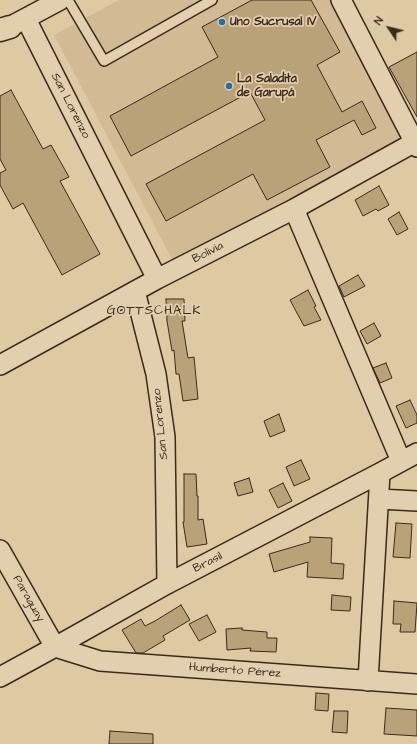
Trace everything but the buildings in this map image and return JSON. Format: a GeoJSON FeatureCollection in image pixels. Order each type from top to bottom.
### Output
{"type":"FeatureCollection","features":[{"type":"Feature","properties":{"kind":"street"},"geometry":{"type":"LineString","coordinates":[[9,27],[60,0]]}},
{"type":"Feature","properties":{"kind":"street"},"geometry":{"type":"LineString","coordinates":[[341,0],[416,143]]}},
{"type":"Feature","properties":{"kind":"street","name":"San Lorenzo"},"geometry":{"type":"LineString","coordinates":[[9,27],[157,279]]}},
{"type":"Feature","properties":{"kind":"street","name":"Bolivia"},"geometry":{"type":"LineString","coordinates":[[0,366],[157,279],[294,209],[416,143]]}},
{"type":"Feature","properties":{"kind":"street"},"geometry":{"type":"LineString","coordinates":[[294,209],[409,457]]}},
{"type":"Feature","properties":{"kind":"street","name":"San Lorenzo"},"geometry":{"type":"LineString","coordinates":[[135,291],[156,374],[165,437],[167,584]]}},
{"type":"Feature","properties":{"kind":"street","name":"Brasil"},"geometry":{"type":"LineString","coordinates":[[0,677],[167,584],[409,457]]}},
{"type":"Feature","properties":{"kind":"street"},"geometry":{"type":"LineString","coordinates":[[368,680],[380,473]]}},
{"type":"Feature","properties":{"kind":"street"},"geometry":{"type":"LineString","coordinates":[[379,499],[417,501]]}},
{"type":"Feature","properties":{"kind":"street","name":"Paraguay"},"geometry":{"type":"LineString","coordinates":[[0,550],[55,647]]}},
{"type":"Feature","properties":{"kind":"street","name":"Humberto Pérez"},"geometry":{"type":"LineString","coordinates":[[55,647],[100,661],[417,684]]}},
{"type":"Feature","properties":{"kind":"lane"},"geometry":{"type":"LineString","coordinates":[[68,0],[104,61],[212,0]]}},
{"type":"Feature","properties":{"kind":"shaded area","name":"La Saladita de Garupá"},"geometry":{"type":"Polygon","coordinates":[[[119,0],[331,0],[404,138],[173,261],[54,35],[119,0]]]}},
{"type":"Feature","properties":{"kind":"place","name":"Uno Sucrusal IV"},"geometry":{"type":"Point","coordinates":[222,22]}},
{"type":"Feature","properties":{"kind":"place","name":"La Saladita de Garupá"},"geometry":{"type":"Point","coordinates":[229,86]}},
{"type":"Feature","properties":{"kind":"district","name":"GOTTSCHALK"},"geometry":{"type":"Point","coordinates":[154,311]}}]}
